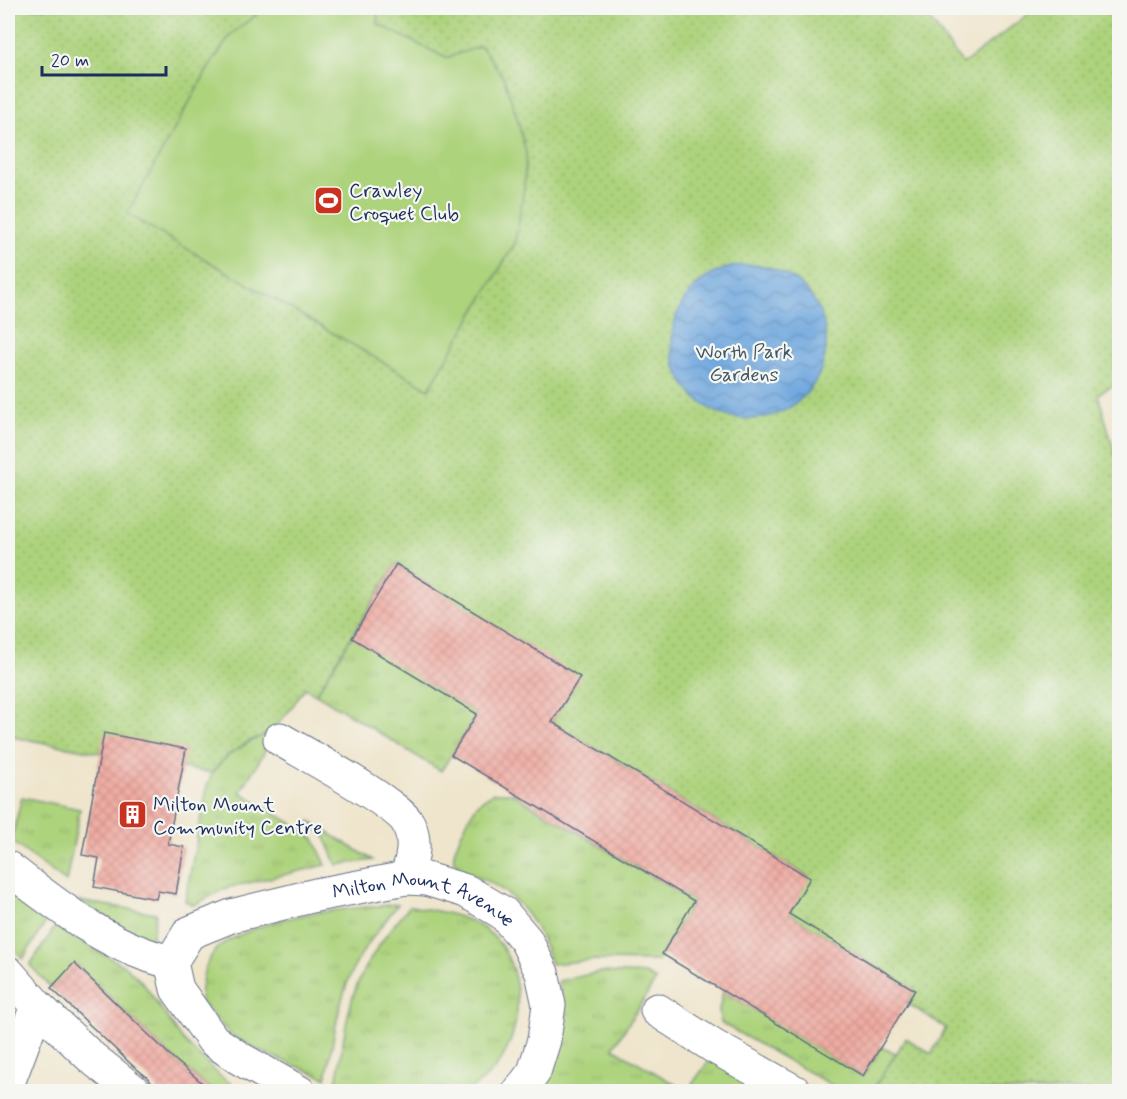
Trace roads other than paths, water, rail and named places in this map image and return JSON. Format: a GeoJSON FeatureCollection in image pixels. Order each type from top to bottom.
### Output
{"type":"FeatureCollection","features":[{"type":"Feature","properties":{"kind":"street"},"geometry":{"type":"LineString","coordinates":[[280,739],[393,807],[409,823],[413,842],[412,861],[406,878]]}},
{"type":"Feature","properties":{"kind":"street"},"geometry":{"type":"LineString","coordinates":[[8,868],[62,909],[121,945],[146,957],[171,962],[177,989],[213,1040],[239,1058],[299,1092]]}},
{"type":"Feature","properties":{"kind":"street","name":"Milton Mount Avenue"},"geometry":{"type":"LineString","coordinates":[[171,962],[189,933],[231,916],[316,895],[406,878],[426,879],[466,891],[503,913],[526,940],[542,973],[549,1005],[544,1040],[534,1072],[519,1092]]}},
{"type":"Feature","properties":{"kind":"street"},"geometry":{"type":"LineString","coordinates":[[8,973],[37,1006],[92,1058],[133,1091]]}},
{"type":"Feature","properties":{"kind":"street"},"geometry":{"type":"LineString","coordinates":[[8,1083],[37,1006]]}},
{"type":"Feature","properties":{"kind":"street"},"geometry":{"type":"LineString","coordinates":[[657,1010],[712,1047],[795,1092]]}},
{"type":"Feature","properties":{"kind":"water"},"geometry":{"type":"Polygon","coordinates":[[[749,265],[778,271],[792,278],[803,288],[813,299],[820,313],[826,342],[820,371],[813,385],[803,396],[792,406],[778,413],[749,419],[720,413],[706,406],[695,396],[685,385],[678,371],[672,342],[678,313],[685,299],[695,288],[706,278],[720,271],[749,265]]]}},
{"type":"Feature","properties":{"kind":"place","name":"Crawley Croquet Club"},"geometry":{"type":"Point","coordinates":[328,201]}},
{"type":"Feature","properties":{"kind":"place","name":"Milton Mount Community Centre"},"geometry":{"type":"Point","coordinates":[132,815]}},
{"type":"Feature","properties":{"kind":"park label","name":"Worth Park Gardens"},"geometry":{"type":"Point","coordinates":[744,362]}}]}
